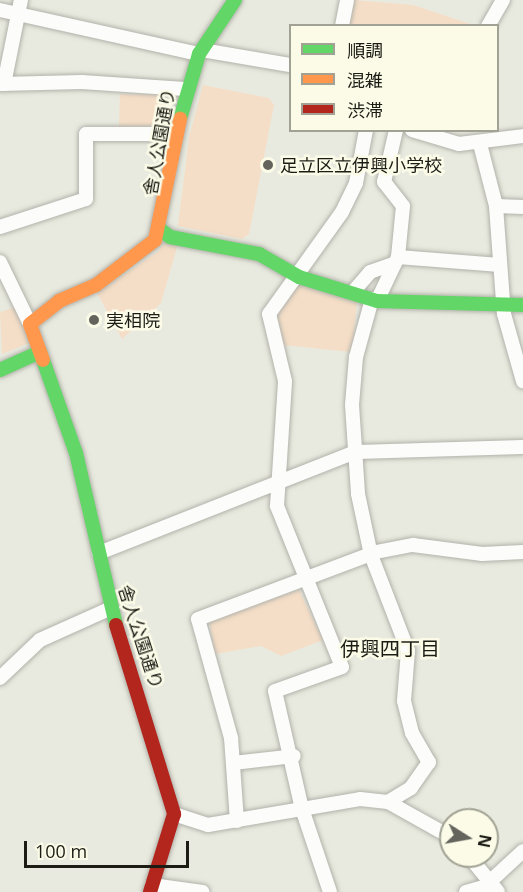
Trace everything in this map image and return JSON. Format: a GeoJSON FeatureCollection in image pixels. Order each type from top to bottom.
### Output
{"type":"FeatureCollection","features":[{"type":"Feature","properties":{"kind":"street"},"geometry":{"type":"LineString","coordinates":[[21,0],[2,84],[185,89]]}},
{"type":"Feature","properties":{"kind":"street","name":"舎人公園通り"},"geometry":{"type":"LineString","coordinates":[[160,230],[175,134],[185,89],[201,52],[235,0]]}},
{"type":"Feature","properties":{"kind":"street"},"geometry":{"type":"LineString","coordinates":[[342,24],[347,0]]}},
{"type":"Feature","properties":{"kind":"street"},"geometry":{"type":"LineString","coordinates":[[489,24],[503,0]]}},
{"type":"Feature","properties":{"kind":"street"},"geometry":{"type":"LineString","coordinates":[[0,10],[201,52],[289,65]]}},
{"type":"Feature","properties":{"kind":"street"},"geometry":{"type":"LineString","coordinates":[[330,892],[303,809],[294,756],[277,686],[342,667],[309,580],[277,506],[275,485],[285,381],[268,314],[295,275],[326,238],[358,178],[366,132]]}},
{"type":"Feature","properties":{"kind":"street"},"geometry":{"type":"LineString","coordinates":[[384,182],[396,132]]}},
{"type":"Feature","properties":{"kind":"street"},"geometry":{"type":"LineString","coordinates":[[424,132],[480,144],[523,136]]}},
{"type":"Feature","properties":{"kind":"street"},"geometry":{"type":"LineString","coordinates":[[0,227],[86,199],[86,134],[175,134]]}},
{"type":"Feature","properties":{"kind":"street"},"geometry":{"type":"LineString","coordinates":[[480,144],[496,206],[503,307],[523,381]]}},
{"type":"Feature","properties":{"kind":"street"},"geometry":{"type":"LineString","coordinates":[[358,178],[384,182],[404,206],[395,261],[374,300],[356,357],[356,452],[371,555],[408,651],[404,700],[411,733],[429,762],[411,788],[388,802]]}},
{"type":"Feature","properties":{"kind":"street"},"geometry":{"type":"LineString","coordinates":[[496,206],[523,207]]}},
{"type":"Feature","properties":{"kind":"street"},"geometry":{"type":"LineString","coordinates":[[0,262],[30,324],[149,248],[160,230],[170,237],[258,254],[295,275],[374,300],[503,307],[523,305]]}},
{"type":"Feature","properties":{"kind":"street"},"geometry":{"type":"LineString","coordinates":[[352,293],[370,272],[395,261],[500,265]]}},
{"type":"Feature","properties":{"kind":"street","name":"舎人公園通り"},"geometry":{"type":"LineString","coordinates":[[30,324],[76,453],[99,553],[109,609],[130,656],[174,814]]}},
{"type":"Feature","properties":{"kind":"street"},"geometry":{"type":"LineString","coordinates":[[0,370],[40,352]]}},
{"type":"Feature","properties":{"kind":"street"},"geometry":{"type":"LineString","coordinates":[[99,553],[356,452],[523,447]]}},
{"type":"Feature","properties":{"kind":"street"},"geometry":{"type":"LineString","coordinates":[[237,821],[233,763],[198,619],[309,580],[371,555],[413,545],[482,554],[523,552]]}},
{"type":"Feature","properties":{"kind":"street"},"geometry":{"type":"LineString","coordinates":[[0,678],[40,640],[109,609]]}},
{"type":"Feature","properties":{"kind":"street"},"geometry":{"type":"LineString","coordinates":[[233,763],[294,756]]}},
{"type":"Feature","properties":{"kind":"street"},"geometry":{"type":"LineString","coordinates":[[203,892],[151,889],[174,814],[208,825],[360,799],[388,802],[439,830]]}},
{"type":"Feature","properties":{"kind":"street"},"geometry":{"type":"LineString","coordinates":[[465,892],[484,887],[488,880],[523,851]]}},
{"type":"Feature","properties":{"kind":"street"},"geometry":{"type":"LineString","coordinates":[[478,868],[498,892]]}},
{"type":"Feature","properties":{"kind":"shaded area"},"geometry":{"type":"Polygon","coordinates":[[[353,0],[413,5],[470,24],[348,24],[353,0]]]}},
{"type":"Feature","properties":{"kind":"shaded area"},"geometry":{"type":"Polygon","coordinates":[[[203,85],[269,98],[274,105],[249,234],[242,239],[178,226],[189,138],[203,85]]]}},
{"type":"Feature","properties":{"kind":"shaded area"},"geometry":{"type":"Polygon","coordinates":[[[120,94],[160,95],[166,100],[164,125],[119,127],[120,94]]]}},
{"type":"Feature","properties":{"kind":"shaded area"},"geometry":{"type":"Polygon","coordinates":[[[164,241],[178,244],[161,303],[122,339],[97,293],[159,251],[164,241]]]}},
{"type":"Feature","properties":{"kind":"shaded area"},"geometry":{"type":"Polygon","coordinates":[[[298,284],[357,301],[352,352],[282,345],[277,311],[298,284]]]}},
{"type":"Feature","properties":{"kind":"shaded area"},"geometry":{"type":"Polygon","coordinates":[[[16,307],[29,343],[2,354],[0,312],[16,307]]]}},
{"type":"Feature","properties":{"kind":"shaded area"},"geometry":{"type":"Polygon","coordinates":[[[299,590],[323,640],[281,656],[261,646],[215,654],[209,620],[299,590]]]}},
{"type":"Feature","properties":{"kind":"traffic: fast"},"geometry":{"type":"LineString","coordinates":[[180,119],[199,54],[235,0]]}},
{"type":"Feature","properties":{"kind":"traffic: fast"},"geometry":{"type":"LineString","coordinates":[[161,230],[170,237],[259,254],[299,277],[377,301],[523,305]]}},
{"type":"Feature","properties":{"kind":"traffic: fast"},"geometry":{"type":"LineString","coordinates":[[0,370],[40,352]]}},
{"type":"Feature","properties":{"kind":"traffic: fast"},"geometry":{"type":"LineString","coordinates":[[43,360],[76,453],[116,625]]}},
{"type":"Feature","properties":{"kind":"traffic: slow"},"geometry":{"type":"LineString","coordinates":[[43,360],[30,324],[59,301],[96,285],[155,240],[180,119]]}},
{"type":"Feature","properties":{"kind":"traffic: jam"},"geometry":{"type":"LineString","coordinates":[[116,625],[174,814],[150,892]]}},
{"type":"Feature","properties":{"kind":"place","name":"足立区立伊興小学校"},"geometry":{"type":"Point","coordinates":[268,165]}},
{"type":"Feature","properties":{"kind":"place","name":"実相院"},"geometry":{"type":"Point","coordinates":[94,320]}},
{"type":"Feature","properties":{"kind":"district","name":"伊興四丁目"},"geometry":{"type":"Point","coordinates":[390,648]}}]}
